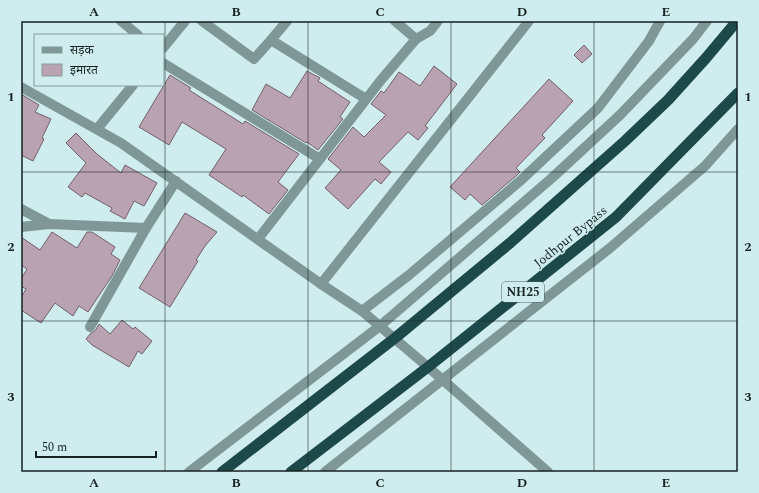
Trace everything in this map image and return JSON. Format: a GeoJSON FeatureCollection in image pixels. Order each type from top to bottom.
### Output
{"type":"FeatureCollection","features":[{"type":"Feature","properties":{"kind":"highway"},"geometry":{"type":"LineString","coordinates":[[222,472],[395,338],[510,243],[625,141],[668,100],[737,21]]}},
{"type":"Feature","properties":{"kind":"highway","name":"Jodhpur Bypass"},"geometry":{"type":"LineString","coordinates":[[291,472],[428,367],[616,217],[738,93]]}},
{"type":"Feature","properties":{"kind":"street"},"geometry":{"type":"LineString","coordinates":[[121,21],[137,34]]}},
{"type":"Feature","properties":{"kind":"street"},"geometry":{"type":"LineString","coordinates":[[164,47],[185,21]]}},
{"type":"Feature","properties":{"kind":"street"},"geometry":{"type":"LineString","coordinates":[[202,21],[254,59],[287,21]]}},
{"type":"Feature","properties":{"kind":"street"},"geometry":{"type":"LineString","coordinates":[[395,21],[416,39]]}},
{"type":"Feature","properties":{"kind":"street"},"geometry":{"type":"LineString","coordinates":[[258,239],[381,80],[416,39],[430,31],[438,21]]}},
{"type":"Feature","properties":{"kind":"street"},"geometry":{"type":"LineString","coordinates":[[322,284],[529,21]]}},
{"type":"Feature","properties":{"kind":"street"},"geometry":{"type":"LineString","coordinates":[[362,311],[410,275],[520,181],[598,108],[649,40],[660,21]]}},
{"type":"Feature","properties":{"kind":"street"},"geometry":{"type":"LineString","coordinates":[[189,472],[380,326],[553,177],[620,115],[693,39],[706,21]]}},
{"type":"Feature","properties":{"kind":"street"},"geometry":{"type":"LineString","coordinates":[[271,40],[366,99]]}},
{"type":"Feature","properties":{"kind":"street"},"geometry":{"type":"LineString","coordinates":[[164,64],[320,159]]}},
{"type":"Feature","properties":{"kind":"street"},"geometry":{"type":"LineString","coordinates":[[97,129],[132,86]]}},
{"type":"Feature","properties":{"kind":"street"},"geometry":{"type":"LineString","coordinates":[[21,87],[121,143],[362,311],[548,472]]}},
{"type":"Feature","properties":{"kind":"street"},"geometry":{"type":"LineString","coordinates":[[325,472],[610,248],[705,166],[738,129]]}},
{"type":"Feature","properties":{"kind":"street"},"geometry":{"type":"LineString","coordinates":[[90,327],[146,228],[176,181]]}},
{"type":"Feature","properties":{"kind":"street"},"geometry":{"type":"LineString","coordinates":[[21,209],[48,224]]}},
{"type":"Feature","properties":{"kind":"street"},"geometry":{"type":"LineString","coordinates":[[21,227],[48,224],[146,228]]}},
{"type":"Feature","properties":{"kind":"building"},"geometry":{"type":"Polygon","coordinates":[[[584,45],[592,54],[582,63],[574,55],[584,45]]]}},
{"type":"Feature","properties":{"kind":"building"},"geometry":{"type":"Polygon","coordinates":[[[434,66],[457,84],[425,126],[428,128],[418,140],[408,132],[379,162],[391,172],[381,184],[375,179],[348,209],[325,188],[341,170],[328,159],[353,127],[364,137],[386,115],[371,104],[381,91],[384,93],[399,72],[420,86],[434,66]]]}},
{"type":"Feature","properties":{"kind":"building"},"geometry":{"type":"Polygon","coordinates":[[[307,71],[320,78],[318,81],[350,102],[340,117],[343,119],[318,150],[252,110],[266,84],[290,98],[307,71]]]}},
{"type":"Feature","properties":{"kind":"building"},"geometry":{"type":"Polygon","coordinates":[[[170,75],[191,88],[189,90],[243,124],[245,121],[299,154],[278,182],[288,190],[269,214],[243,195],[242,197],[209,175],[226,149],[182,122],[169,145],[139,127],[170,75]]]}},
{"type":"Feature","properties":{"kind":"building"},"geometry":{"type":"Polygon","coordinates":[[[549,79],[573,101],[542,135],[545,138],[516,168],[520,172],[516,176],[482,205],[470,194],[465,200],[450,187],[549,79]]]}},
{"type":"Feature","properties":{"kind":"building"},"geometry":{"type":"Polygon","coordinates":[[[21,94],[39,105],[35,112],[51,119],[42,138],[44,139],[33,161],[21,155],[21,94]]]}},
{"type":"Feature","properties":{"kind":"building"},"geometry":{"type":"Polygon","coordinates":[[[76,133],[97,154],[121,173],[125,165],[157,183],[144,206],[134,201],[125,219],[110,211],[112,208],[85,193],[82,197],[68,187],[86,163],[66,143],[76,133]]]}},
{"type":"Feature","properties":{"kind":"building"},"geometry":{"type":"Polygon","coordinates":[[[185,213],[217,232],[196,260],[198,261],[170,307],[139,288],[185,213]]]}},
{"type":"Feature","properties":{"kind":"building"},"geometry":{"type":"Polygon","coordinates":[[[52,232],[77,248],[87,232],[92,232],[115,247],[111,254],[120,260],[112,276],[88,312],[79,306],[73,316],[55,303],[41,323],[21,310],[21,298],[26,289],[21,286],[21,279],[27,269],[21,265],[21,237],[40,250],[52,232]]]}},
{"type":"Feature","properties":{"kind":"building"},"geometry":{"type":"Polygon","coordinates":[[[122,320],[133,329],[135,327],[152,341],[142,354],[138,351],[129,367],[92,345],[86,339],[95,331],[99,324],[110,334],[122,320]]]}}]}
